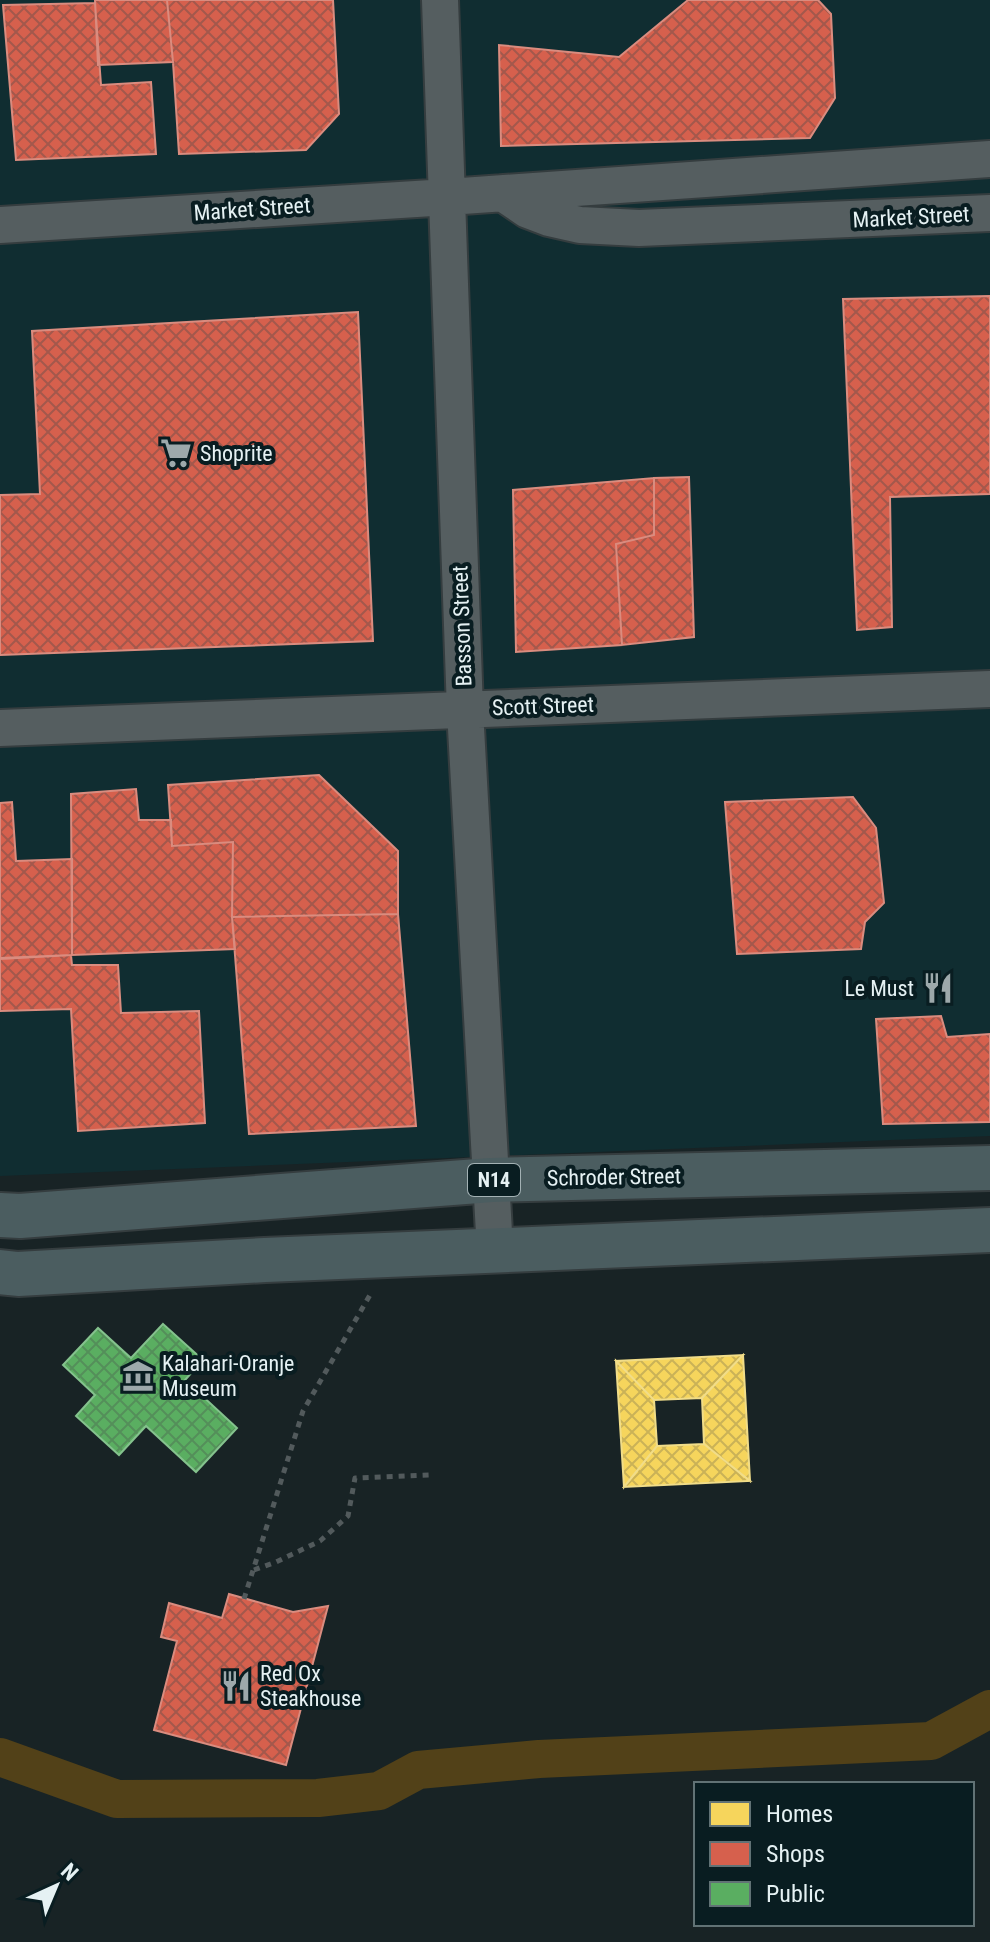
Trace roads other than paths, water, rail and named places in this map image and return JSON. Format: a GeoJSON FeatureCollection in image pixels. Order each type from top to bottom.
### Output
{"type":"FeatureCollection","features":[{"type":"Feature","properties":{"kind":"highway","name":"Schroder Street"},"geometry":{"type":"LineString","coordinates":[[0,1215],[20,1216],[491,1180],[990,1168]]}},
{"type":"Feature","properties":{"kind":"highway"},"geometry":{"type":"LineString","coordinates":[[0,1272],[18,1274],[265,1260],[990,1230]]}},
{"type":"Feature","properties":{"kind":"street","name":"Basson Street"},"geometry":{"type":"LineString","coordinates":[[440,0],[465,710],[495,1251]]}},
{"type":"Feature","properties":{"kind":"street","name":"Market Street"},"geometry":{"type":"LineString","coordinates":[[0,225],[990,159]]}},
{"type":"Feature","properties":{"kind":"street","name":"Market Street"},"geometry":{"type":"LineString","coordinates":[[503,193],[528,210],[549,218],[580,225],[624,228],[990,213]]}},
{"type":"Feature","properties":{"kind":"street","name":"Scott Street"},"geometry":{"type":"LineString","coordinates":[[0,728],[990,689]]}},
{"type":"Feature","properties":{"kind":"waterway"},"geometry":{"type":"LineString","coordinates":[[0,1757],[117,1799],[318,1798],[379,1791],[418,1770],[539,1759],[931,1741],[990,1709]]}},
{"type":"Feature","properties":{"kind":"place","name":"Shoprite"},"geometry":{"type":"Point","coordinates":[176,453]}},
{"type":"Feature","properties":{"kind":"place","name":"Le Must"},"geometry":{"type":"Point","coordinates":[938,988]}},
{"type":"Feature","properties":{"kind":"place","name":"Kalahari-Oranje Museum"},"geometry":{"type":"Point","coordinates":[138,1376]}},
{"type":"Feature","properties":{"kind":"place","name":"Red Ox Steakhouse"},"geometry":{"type":"Point","coordinates":[236,1686]}}]}
